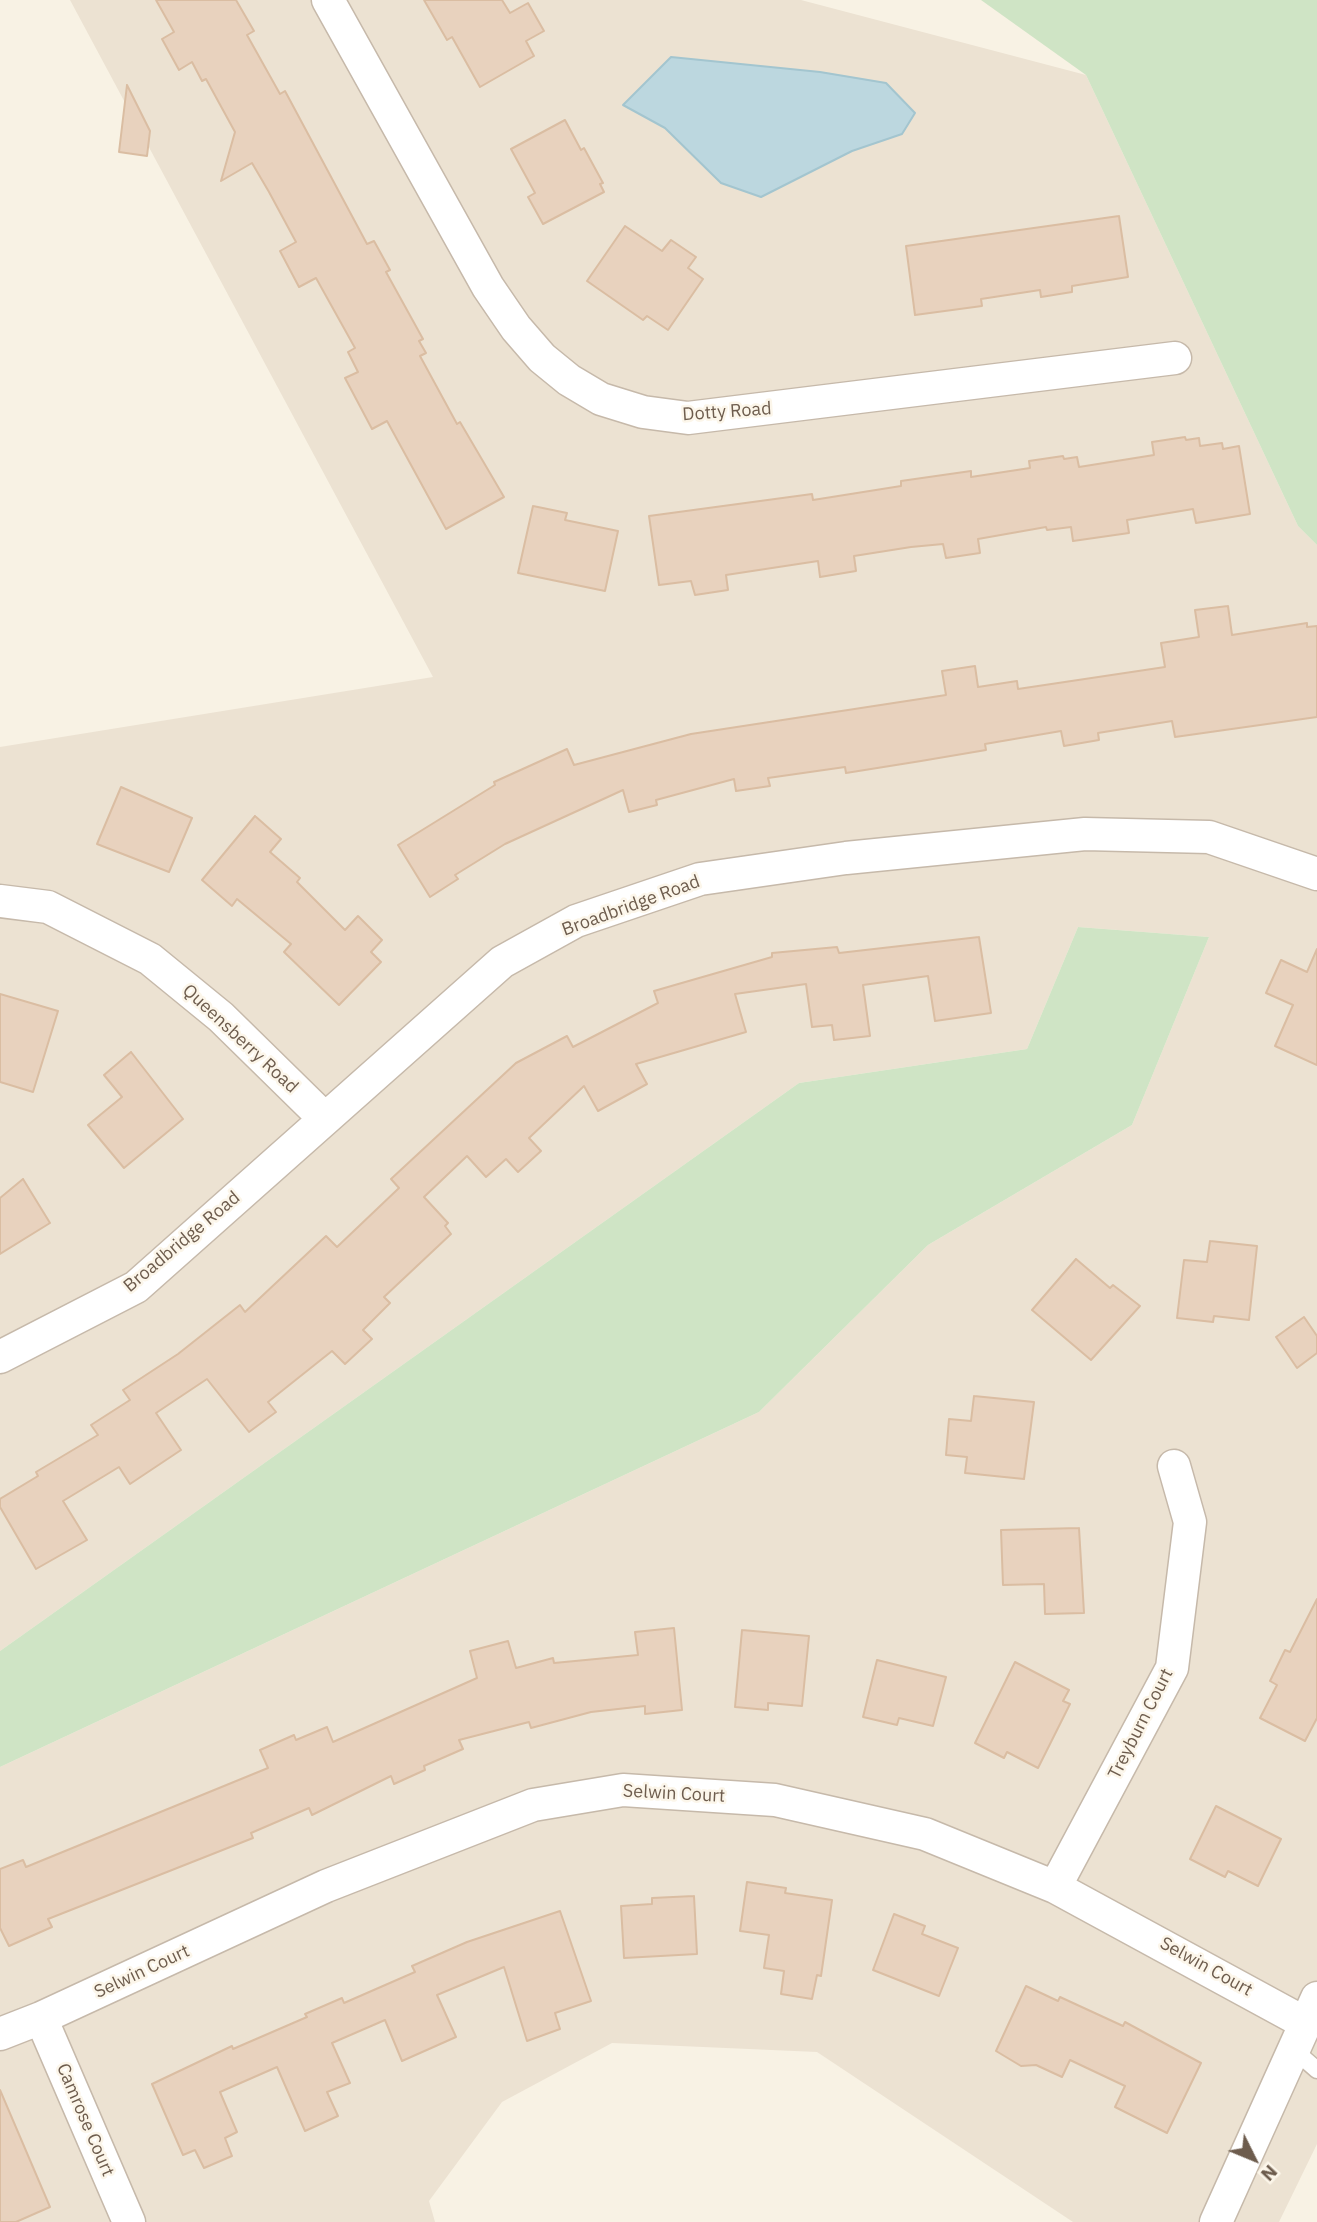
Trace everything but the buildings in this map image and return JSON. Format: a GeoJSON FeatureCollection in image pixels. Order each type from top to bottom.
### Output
{"type":"FeatureCollection","features":[{"type":"Feature","properties":{"kind":"street","name":"Dotty Road"},"geometry":{"type":"LineString","coordinates":[[328,0],[488,287],[516,328],[542,358],[569,380],[601,399],[643,412],[688,418],[1175,358]]}},
{"type":"Feature","properties":{"kind":"street","name":"Broadbridge Road"},"geometry":{"type":"LineString","coordinates":[[0,1357],[135,1286],[502,962],[576,921],[700,879],[846,858],[1085,834],[1209,837],[1317,874]]}},
{"type":"Feature","properties":{"kind":"street","name":"Queensberry Road"},"geometry":{"type":"LineString","coordinates":[[0,901],[48,907],[150,959],[221,1017],[324,1118]]}},
{"type":"Feature","properties":{"kind":"street","name":"Treyburn Court"},"geometry":{"type":"LineString","coordinates":[[1055,1887],[1172,1668],[1190,1522],[1174,1466]]}},
{"type":"Feature","properties":{"kind":"street","name":"Selwin Court"},"geometry":{"type":"LineString","coordinates":[[0,2034],[41,2018],[339,1881],[533,1805],[623,1790],[775,1800],[912,1831],[1055,1887],[1305,2023]]}},
{"type":"Feature","properties":{"kind":"street","name":"Camrose Court"},"geometry":{"type":"LineString","coordinates":[[41,2018],[129,2222]]}},
{"type":"Feature","properties":{"kind":"street"},"geometry":{"type":"LineString","coordinates":[[1216,2222],[1305,2023]]}},
{"type":"Feature","properties":{"kind":"lane"},"geometry":{"type":"LineString","coordinates":[[1305,2023],[1317,2070]]}},
{"type":"Feature","properties":{"kind":"shaded area"},"geometry":{"type":"Polygon","coordinates":[[[70,0],[801,0],[1086,75],[1298,526],[1317,545],[1317,2144],[1279,2222],[1073,2222],[817,2052],[612,2043],[502,2102],[429,2201],[435,2222],[0,2222],[0,1767],[759,1412],[928,1245],[1132,1125],[1209,937],[1078,927],[1027,1049],[799,1083],[0,1651],[0,747],[433,677],[70,0]]]}},
{"type":"Feature","properties":{"kind":"green space"},"geometry":{"type":"Polygon","coordinates":[[[981,0],[1317,0],[1317,545],[1298,526],[1086,75],[981,0]]]}},
{"type":"Feature","properties":{"kind":"green space"},"geometry":{"type":"Polygon","coordinates":[[[1078,927],[1209,937],[1132,1125],[928,1245],[759,1412],[0,1767],[0,1651],[799,1083],[1027,1049],[1078,927]]]}},
{"type":"Feature","properties":{"kind":"water"},"geometry":{"type":"Polygon","coordinates":[[[671,57],[820,72],[886,83],[915,113],[902,134],[852,151],[761,197],[721,183],[665,128],[623,105],[671,57]]]}}]}
